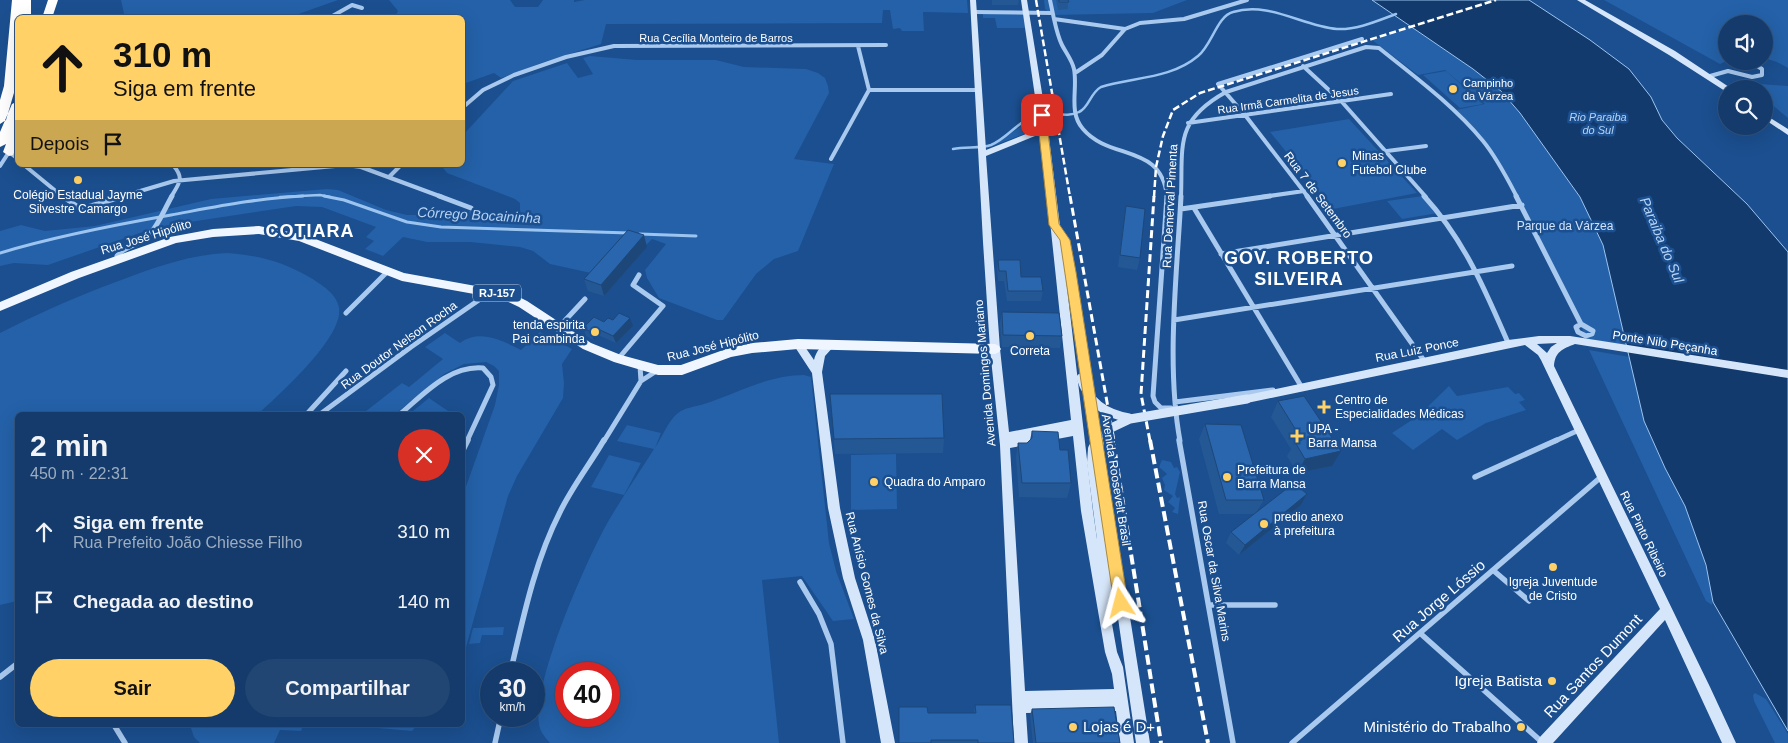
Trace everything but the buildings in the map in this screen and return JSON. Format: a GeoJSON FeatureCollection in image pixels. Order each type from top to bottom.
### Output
{"type":"FeatureCollection","features":[{"type":"Feature","properties":{"kind":"highway"},"geometry":{"type":"LineString","coordinates":[[0,120],[10,86],[16,0]]}},
{"type":"Feature","properties":{"kind":"highway"},"geometry":{"type":"LineString","coordinates":[[26,0],[26,15]]}},
{"type":"Feature","properties":{"kind":"highway"},"geometry":{"type":"LineString","coordinates":[[48,15],[53,0]]}},
{"type":"Feature","properties":{"kind":"highway"},"geometry":{"type":"LineString","coordinates":[[9,151],[11,123],[15,112]]}},
{"type":"Feature","properties":{"kind":"highway"},"geometry":{"type":"LineString","coordinates":[[9,151],[15,133]]}},
{"type":"Feature","properties":{"kind":"main road","name":"Avenida Domingos Mariano"},"geometry":{"type":"LineString","coordinates":[[974,0],[994,349],[1004,441],[1021,743]]}},
{"type":"Feature","properties":{"kind":"main road"},"geometry":{"type":"LineString","coordinates":[[1024,0],[1044,133],[1060,265],[1085,392],[1099,409],[1111,415],[1130,419]]}},
{"type":"Feature","properties":{"kind":"main road"},"geometry":{"type":"LineString","coordinates":[[1580,0],[1718,82]]}},
{"type":"Feature","properties":{"kind":"main road"},"geometry":{"type":"LineString","coordinates":[[1773,122],[1788,133]]}},
{"type":"Feature","properties":{"kind":"main road"},"geometry":{"type":"LineString","coordinates":[[982,148],[1044,133]]}},
{"type":"Feature","properties":{"kind":"main road","name":"Avenida Roosevelt Brasil"},"geometry":{"type":"LineString","coordinates":[[1054,225],[1065,240],[1071,272],[1143,743]]}},
{"type":"Feature","properties":{"kind":"main road","name":"Rua José Hipólito"},"geometry":{"type":"LineString","coordinates":[[0,307],[40,288],[155,246],[193,236],[259,230],[301,238],[386,272],[420,281],[492,292],[512,298],[588,346],[618,359],[658,370],[682,370],[736,351],[752,348],[798,344],[994,349]]}},
{"type":"Feature","properties":{"kind":"main road"},"geometry":{"type":"LineString","coordinates":[[1060,265],[1089,520],[1112,652],[1118,674]]}},
{"type":"Feature","properties":{"kind":"main road","name":"Ponte Nilo Peçanha"},"geometry":{"type":"LineString","coordinates":[[1533,341],[1558,339],[1788,374]]}},
{"type":"Feature","properties":{"kind":"main road","name":"Rua Luiz Ponce"},"geometry":{"type":"LineString","coordinates":[[1130,419],[1247,399],[1301,386],[1533,341]]}},
{"type":"Feature","properties":{"kind":"main road","name":"Rua Pinto Ribeiro"},"geometry":{"type":"LineString","coordinates":[[1533,341],[1549,366],[1706,691],[1728,743]]}},
{"type":"Feature","properties":{"kind":"main road"},"geometry":{"type":"LineString","coordinates":[[1549,366],[1550,355],[1555,349],[1568,343],[1580,342]]}},
{"type":"Feature","properties":{"kind":"main road"},"geometry":{"type":"LineString","coordinates":[[798,344],[817,372]]}},
{"type":"Feature","properties":{"kind":"main road","name":"Rua Anísio Gomes da Silva"},"geometry":{"type":"LineString","coordinates":[[830,345],[820,354],[817,372],[828,472],[849,578],[869,640],[888,743]]}},
{"type":"Feature","properties":{"kind":"main road"},"geometry":{"type":"LineString","coordinates":[[1127,743],[1093,463],[1094,449],[1105,433],[1130,419]]}},
{"type":"Feature","properties":{"kind":"main road"},"geometry":{"type":"LineString","coordinates":[[1004,441],[1077,427]]}},
{"type":"Feature","properties":{"kind":"main road","name":"Rua Santos Dumont"},"geometry":{"type":"LineString","coordinates":[[1543,743],[1666,611]]}},
{"type":"Feature","properties":{"kind":"main road"},"geometry":{"type":"LineString","coordinates":[[1020,702],[1121,700]]}},
{"type":"Feature","properties":{"kind":"street"},"geometry":{"type":"LineString","coordinates":[[1050,0],[1058,36],[1074,66],[1075,114],[1084,130],[1099,142],[1136,155],[1153,164],[1161,174],[1166,186],[1167,210],[1153,396],[1155,402],[1161,408],[1175,405]]}},
{"type":"Feature","properties":{"kind":"street"},"geometry":{"type":"LineString","coordinates":[[1075,73],[1102,55],[1125,29],[1140,23],[1184,19],[1247,0]]}},
{"type":"Feature","properties":{"kind":"street"},"geometry":{"type":"LineString","coordinates":[[334,15],[352,5],[362,8]]}},
{"type":"Feature","properties":{"kind":"street"},"geometry":{"type":"LineString","coordinates":[[975,12],[1052,13]]}},
{"type":"Feature","properties":{"kind":"street"},"geometry":{"type":"LineString","coordinates":[[1054,19],[1125,29]]}},
{"type":"Feature","properties":{"kind":"street"},"geometry":{"type":"LineString","coordinates":[[1226,92],[1218,84],[1362,39]]}},
{"type":"Feature","properties":{"kind":"street","name":"Rua Cecília Monteiro de Barros"},"geometry":{"type":"LineString","coordinates":[[465,105],[494,84],[522,72],[614,46],[886,45]]}},
{"type":"Feature","properties":{"kind":"street"},"geometry":{"type":"LineString","coordinates":[[831,160],[869,90],[858,46]]}},
{"type":"Feature","properties":{"kind":"street"},"geometry":{"type":"LineString","coordinates":[[1188,123],[1203,106],[1226,92],[1370,46],[1382,50],[1445,101],[1472,127],[1504,172],[1581,324]]}},
{"type":"Feature","properties":{"kind":"street"},"geometry":{"type":"LineString","coordinates":[[1303,66],[1342,102],[1443,216],[1476,270],[1509,345]]}},
{"type":"Feature","properties":{"kind":"street"},"geometry":{"type":"LineString","coordinates":[[1710,76],[1728,71],[1752,78],[1761,76],[1762,70]]}},
{"type":"Feature","properties":{"kind":"street"},"geometry":{"type":"LineString","coordinates":[[869,90],[979,90]]}},
{"type":"Feature","properties":{"kind":"street","name":"Rua 7 de Setembro"},"geometry":{"type":"LineString","coordinates":[[1226,92],[1304,191],[1425,362]]}},
{"type":"Feature","properties":{"kind":"street","name":"Rua Irmã Carmelita de Jesus"},"geometry":{"type":"LineString","coordinates":[[1188,123],[1391,94]]}},
{"type":"Feature","properties":{"kind":"street","name":"Rua Demerval Pimenta"},"geometry":{"type":"LineString","coordinates":[[1175,405],[1174,320],[1184,135],[1188,123]]}},
{"type":"Feature","properties":{"kind":"street"},"geometry":{"type":"LineString","coordinates":[[1387,151],[1426,146]]}},
{"type":"Feature","properties":{"kind":"street"},"geometry":{"type":"LineString","coordinates":[[0,166],[9,151]]}},
{"type":"Feature","properties":{"kind":"street"},"geometry":{"type":"LineString","coordinates":[[26,167],[78,209],[87,208],[168,182],[325,167]]}},
{"type":"Feature","properties":{"kind":"street"},"geometry":{"type":"LineString","coordinates":[[118,259],[118,253],[143,240],[156,226],[181,180],[176,167]]}},
{"type":"Feature","properties":{"kind":"street"},"geometry":{"type":"LineString","coordinates":[[177,167],[196,179]]}},
{"type":"Feature","properties":{"kind":"street"},"geometry":{"type":"LineString","coordinates":[[360,167],[471,208]]}},
{"type":"Feature","properties":{"kind":"street"},"geometry":{"type":"LineString","coordinates":[[388,177],[399,167]]}},
{"type":"Feature","properties":{"kind":"street"},"geometry":{"type":"LineString","coordinates":[[1181,209],[1304,191]]}},
{"type":"Feature","properties":{"kind":"street"},"geometry":{"type":"LineString","coordinates":[[1221,254],[1443,216],[1522,205]]}},
{"type":"Feature","properties":{"kind":"street"},"geometry":{"type":"LineString","coordinates":[[1194,208],[1301,386]]}},
{"type":"Feature","properties":{"kind":"street"},"geometry":{"type":"LineString","coordinates":[[1174,320],[1372,286],[1512,266]]}},
{"type":"Feature","properties":{"kind":"street"},"geometry":{"type":"LineString","coordinates":[[346,313],[386,272]]}},
{"type":"Feature","properties":{"kind":"street"},"geometry":{"type":"LineString","coordinates":[[618,359],[663,306],[633,285],[639,275]]}},
{"type":"Feature","properties":{"kind":"street","name":"Rua Doutor Nelson Rocha"},"geometry":{"type":"LineString","coordinates":[[323,412],[411,347],[492,292]]}},
{"type":"Feature","properties":{"kind":"street"},"geometry":{"type":"LineString","coordinates":[[558,328],[585,299]]}},
{"type":"Feature","properties":{"kind":"street"},"geometry":{"type":"LineString","coordinates":[[403,412],[436,385],[457,372],[472,366],[483,368],[491,377],[493,385],[465,446]]}},
{"type":"Feature","properties":{"kind":"street"},"geometry":{"type":"LineString","coordinates":[[640,366],[641,381]]}},
{"type":"Feature","properties":{"kind":"street"},"geometry":{"type":"LineString","coordinates":[[513,662],[528,598],[544,547],[560,512],[641,381],[658,370]]}},
{"type":"Feature","properties":{"kind":"street"},"geometry":{"type":"LineString","coordinates":[[309,412],[346,371]]}},
{"type":"Feature","properties":{"kind":"street","name":"Rua Luiz Ponce"},"geometry":{"type":"LineString","coordinates":[[1175,405],[1301,386]]}},
{"type":"Feature","properties":{"kind":"street","name":"Rua Oscar da Silva Marins"},"geometry":{"type":"LineString","coordinates":[[1175,405],[1233,743]]}},
{"type":"Feature","properties":{"kind":"street"},"geometry":{"type":"LineString","coordinates":[[1474,477],[1579,430]]}},
{"type":"Feature","properties":{"kind":"street","name":"Rua Jorge Lóssio"},"geometry":{"type":"LineString","coordinates":[[1292,743],[1494,572],[1601,477]]}},
{"type":"Feature","properties":{"kind":"street"},"geometry":{"type":"LineString","coordinates":[[1494,572],[1529,601]]}},
{"type":"Feature","properties":{"kind":"street"},"geometry":{"type":"LineString","coordinates":[[800,582],[819,614],[831,644],[843,743]]}},
{"type":"Feature","properties":{"kind":"street"},"geometry":{"type":"LineString","coordinates":[[1209,606],[1275,605]]}},
{"type":"Feature","properties":{"kind":"street"},"geometry":{"type":"LineString","coordinates":[[1420,634],[1543,743]]}},
{"type":"Feature","properties":{"kind":"street"},"geometry":{"type":"LineString","coordinates":[[0,677],[15,665]]}},
{"type":"Feature","properties":{"kind":"street"},"geometry":{"type":"LineString","coordinates":[[117,727],[125,743]]}},
{"type":"Feature","properties":{"kind":"street"},"geometry":{"type":"LineString","coordinates":[[494,742],[498,727]]}},
{"type":"Feature","properties":{"kind":"green space"},"geometry":{"type":"Polygon","coordinates":[[[121,0],[338,0],[296,15],[124,15],[121,0]]]}},
{"type":"Feature","properties":{"kind":"green space"},"geometry":{"type":"Polygon","coordinates":[[[389,0],[510,0],[515,7],[538,7],[543,0],[574,0],[574,2],[585,0],[967,0],[968,13],[923,12],[924,31],[893,29],[890,10],[883,10],[882,23],[606,24],[601,44],[501,78],[494,73],[465,83],[465,15],[396,15],[398,11],[389,0]]]}},
{"type":"Feature","properties":{"kind":"green space"},"geometry":{"type":"Polygon","coordinates":[[[1044,0],[1187,0],[1153,13],[1053,15],[1045,9],[1044,0]]]}},
{"type":"Feature","properties":{"kind":"green space"},"geometry":{"type":"Polygon","coordinates":[[[1604,0],[1788,0],[1788,68],[1773,61],[1773,15],[1718,15],[1718,63],[1604,0]]]}},
{"type":"Feature","properties":{"kind":"green space"},"geometry":{"type":"Polygon","coordinates":[[[1027,13],[1029,28],[997,28],[995,18],[983,18],[983,14],[1027,13]]]}},
{"type":"Feature","properties":{"kind":"green space","name":"Parque da Várzea"},"geometry":{"type":"Polygon","coordinates":[[[1411,27],[1473,69],[1501,91],[1520,113],[1580,197],[1603,245],[1627,345],[1587,339],[1506,172],[1485,141],[1456,110],[1485,104],[1445,70],[1418,75],[1372,40],[1411,27]]]}},
{"type":"Feature","properties":{"kind":"green space"},"geometry":{"type":"Polygon","coordinates":[[[590,56],[637,60],[716,60],[744,67],[806,69],[818,73],[825,78],[829,93],[794,159],[834,164],[798,251],[774,259],[756,274],[723,320],[717,320],[659,298],[647,278],[645,270],[666,244],[652,239],[646,245],[600,275],[550,264],[533,251],[520,247],[470,242],[427,242],[403,237],[383,256],[365,249],[374,241],[366,237],[376,227],[322,207],[296,206],[157,227],[48,265],[14,263],[0,266],[0,231],[21,225],[45,231],[95,226],[211,199],[327,189],[338,190],[386,210],[407,215],[431,215],[457,210],[517,214],[520,211],[520,203],[515,199],[447,173],[442,167],[465,167],[465,133],[513,81],[567,63],[578,78],[593,74],[583,58],[590,56]]]}},
{"type":"Feature","properties":{"kind":"green space","name":"Campinho da Várzea"},"geometry":{"type":"Polygon","coordinates":[[[1446,71],[1483,104],[1460,108],[1423,75],[1446,71]]]}},
{"type":"Feature","properties":{"kind":"green space"},"geometry":{"type":"Polygon","coordinates":[[[1773,85],[1788,86],[1788,118],[1773,106],[1773,85]]]}},
{"type":"Feature","properties":{"kind":"green space"},"geometry":{"type":"Polygon","coordinates":[[[1037,116],[1040,128],[990,147],[1037,116]]]}},
{"type":"Feature","properties":{"kind":"green space","name":"Minas Futebol Clube"},"geometry":{"type":"Polygon","coordinates":[[[1349,119],[1417,193],[1333,209],[1270,132],[1349,119]]]}},
{"type":"Feature","properties":{"kind":"green space"},"geometry":{"type":"Polygon","coordinates":[[[1423,196],[1438,213],[1402,219],[1387,201],[1423,196]]]}},
{"type":"Feature","properties":{"kind":"green space"},"geometry":{"type":"Polygon","coordinates":[[[211,254],[249,255],[281,264],[311,278],[332,294],[338,303],[338,320],[331,334],[321,350],[308,365],[260,412],[15,412],[15,601],[0,605],[0,333],[65,302],[150,269],[180,260],[211,254]]]}},
{"type":"Feature","properties":{"kind":"green space"},"geometry":{"type":"Polygon","coordinates":[[[540,332],[572,349],[562,364],[563,398],[517,476],[508,496],[465,651],[465,489],[495,405],[499,385],[499,371],[486,362],[464,364],[444,374],[398,412],[365,412],[402,383],[409,387],[443,359],[425,347],[445,333],[460,343],[483,336],[521,350],[540,332]]]}},
{"type":"Feature","properties":{"kind":"green space"},"geometry":{"type":"Polygon","coordinates":[[[1589,350],[1630,357],[1644,421],[1665,468],[1685,506],[1703,556],[1713,596],[1712,605],[1706,601],[1589,350]]]}},
{"type":"Feature","properties":{"kind":"green space"},"geometry":{"type":"Polygon","coordinates":[[[804,375],[811,377],[829,543],[836,571],[854,619],[833,621],[802,576],[762,580],[779,743],[550,743],[540,727],[545,727],[545,676],[552,651],[575,590],[599,538],[654,449],[617,441],[627,425],[661,433],[655,448],[671,420],[681,411],[778,378],[804,375]]]}},
{"type":"Feature","properties":{"kind":"green space"},"geometry":{"type":"Polygon","coordinates":[[[1449,386],[1457,396],[1508,387],[1515,394],[1519,393],[1525,400],[1519,402],[1526,410],[1486,423],[1457,440],[1442,429],[1413,450],[1392,433],[1418,416],[1449,386]]]}},
{"type":"Feature","properties":{"kind":"green space"},"geometry":{"type":"Polygon","coordinates":[[[429,398],[448,411],[447,412],[412,412],[429,398]]]}},
{"type":"Feature","properties":{"kind":"green space","name":"Quadra do Amparo"},"geometry":{"type":"Polygon","coordinates":[[[896,454],[897,509],[851,510],[851,455],[896,454]]]}},
{"type":"Feature","properties":{"kind":"green space"},"geometry":{"type":"Polygon","coordinates":[[[609,455],[641,463],[624,495],[591,487],[609,455]]]}},
{"type":"Feature","properties":{"kind":"green space"},"geometry":{"type":"Polygon","coordinates":[[[1162,460],[1171,462],[1174,468],[1177,467],[1180,472],[1175,494],[1177,498],[1180,497],[1178,514],[1172,512],[1175,508],[1168,502],[1173,496],[1164,490],[1165,485],[1162,478],[1167,474],[1159,467],[1162,460]]]}},
{"type":"Feature","properties":{"kind":"green space"},"geometry":{"type":"Polygon","coordinates":[[[504,627],[503,635],[482,635],[480,643],[469,644],[473,628],[504,627]]]}},
{"type":"Feature","properties":{"kind":"green space"},"geometry":{"type":"Polygon","coordinates":[[[1755,693],[1766,699],[1788,734],[1788,743],[1775,743],[1754,701],[1753,695],[1755,693]]]}},
{"type":"Feature","properties":{"kind":"green space"},"geometry":{"type":"Polygon","coordinates":[[[191,727],[303,727],[301,731],[280,730],[274,743],[200,743],[194,737],[191,727]]]}},
{"type":"Feature","properties":{"kind":"green space"},"geometry":{"type":"Polygon","coordinates":[[[367,727],[415,727],[412,731],[367,727]]]}},
{"type":"Feature","properties":{"kind":"water"},"geometry":{"type":"Polygon","coordinates":[[[1372,0],[1529,0],[1590,40],[1629,69],[1651,97],[1662,120],[1677,138],[1747,204],[1788,252],[1788,731],[1713,602],[1706,565],[1685,506],[1665,468],[1644,421],[1603,245],[1580,197],[1520,113],[1501,91],[1473,69],[1372,0]]]}},
{"type":"Feature","properties":{"kind":"waterway"},"geometry":{"type":"LineString","coordinates":[[953,149],[991,145],[1030,117],[1047,113],[1068,115],[1079,112],[1101,87],[1164,73],[1187,64],[1203,51],[1223,19],[1233,12],[1246,9],[1260,10],[1337,29],[1359,27],[1396,14]]}},
{"type":"Feature","properties":{"kind":"waterway","name":"Córrego Bocaininha"},"geometry":{"type":"LineString","coordinates":[[280,197],[320,195],[330,197]]}},
{"type":"Feature","properties":{"kind":"waterway","name":"Córrego Bocaininha"},"geometry":{"type":"LineString","coordinates":[[0,253],[64,236],[128,223],[237,203],[303,196]]}},
{"type":"Feature","properties":{"kind":"waterway","name":"Córrego Bocaininha"},"geometry":{"type":"LineString","coordinates":[[324,196],[344,200],[407,222],[441,227],[629,233]]}},
{"type":"Feature","properties":{"kind":"waterway","name":"Córrego Bocaininha"},"geometry":{"type":"LineString","coordinates":[[640,234],[696,236]]}},
{"type":"Feature","properties":{"kind":"railway"},"geometry":{"type":"LineString","coordinates":[[1036,0],[1070,197]]}},
{"type":"Feature","properties":{"kind":"railway"},"geometry":{"type":"LineString","coordinates":[[1154,197],[1156,167],[1163,136],[1173,110],[1200,93],[1496,0]]}},
{"type":"Feature","properties":{"kind":"railway"},"geometry":{"type":"LineString","coordinates":[[1070,196],[1114,441]]}},
{"type":"Feature","properties":{"kind":"railway"},"geometry":{"type":"LineString","coordinates":[[1150,441],[1141,394],[1154,196]]}},
{"type":"Feature","properties":{"kind":"railway"},"geometry":{"type":"LineString","coordinates":[[1113,440],[1161,743]]}},
{"type":"Feature","properties":{"kind":"railway"},"geometry":{"type":"LineString","coordinates":[[1150,440],[1208,743]]}},
{"type":"Feature","properties":{"kind":"place","name":"Campinho da Várzea"},"geometry":{"type":"Point","coordinates":[1453,89]}},
{"type":"Feature","properties":{"kind":"place","name":"Minas Futebol Clube"},"geometry":{"type":"Point","coordinates":[1342,163]}},
{"type":"Feature","properties":{"kind":"place","name":"Colégio Estadual Jayme Silvestre Camargo"},"geometry":{"type":"Point","coordinates":[78,180]}},
{"type":"Feature","properties":{"kind":"place","name":"tenda espirita Pai cambinda"},"geometry":{"type":"Point","coordinates":[595,332]}},
{"type":"Feature","properties":{"kind":"place","name":"Correta"},"geometry":{"type":"Point","coordinates":[1030,336]}},
{"type":"Feature","properties":{"kind":"place","name":"Centro de Especialidades Médicas"},"geometry":{"type":"Point","coordinates":[1324,407]}},
{"type":"Feature","properties":{"kind":"place","name":"UPA - Barra Mansa"},"geometry":{"type":"Point","coordinates":[1297,436]}},
{"type":"Feature","properties":{"kind":"place","name":"Prefeitura de Barra Mansa"},"geometry":{"type":"Point","coordinates":[1227,477]}},
{"type":"Feature","properties":{"kind":"place","name":"Quadra do Amparo"},"geometry":{"type":"Point","coordinates":[874,482]}},
{"type":"Feature","properties":{"kind":"place","name":"predio anexo à prefeitura"},"geometry":{"type":"Point","coordinates":[1264,524]}},
{"type":"Feature","properties":{"kind":"place","name":"Igreja Juventude de Cristo"},"geometry":{"type":"Point","coordinates":[1553,567]}},
{"type":"Feature","properties":{"kind":"place","name":"Igreja Batista"},"geometry":{"type":"Point","coordinates":[1552,681]}},
{"type":"Feature","properties":{"kind":"place","name":"Lojas é D+"},"geometry":{"type":"Point","coordinates":[1073,727]}},
{"type":"Feature","properties":{"kind":"place","name":"Ministério do Trabalho"},"geometry":{"type":"Point","coordinates":[1521,727]}},
{"type":"Feature","properties":{"kind":"district","name":"COTIARA"},"geometry":{"type":"Point","coordinates":[310,231]}},
{"type":"Feature","properties":{"kind":"district","name":"GOV. ROBERTO SILVEIRA"},"geometry":{"type":"Point","coordinates":[1299,268]}},
{"type":"Feature","properties":{"kind":"route"},"geometry":{"type":"LineString","coordinates":[[1042,115],[1054,225],[1065,240],[1071,272],[1121,603]]}},
{"type":"Feature","properties":{"kind":"water label","name":"Rio Paraiba do Sul"},"geometry":{"type":"Point","coordinates":[1598,123]}},
{"type":"Feature","properties":{"kind":"water label","name":"Paraiba do Sul"},"geometry":{"type":"Point","coordinates":[1662,240]}}]}
